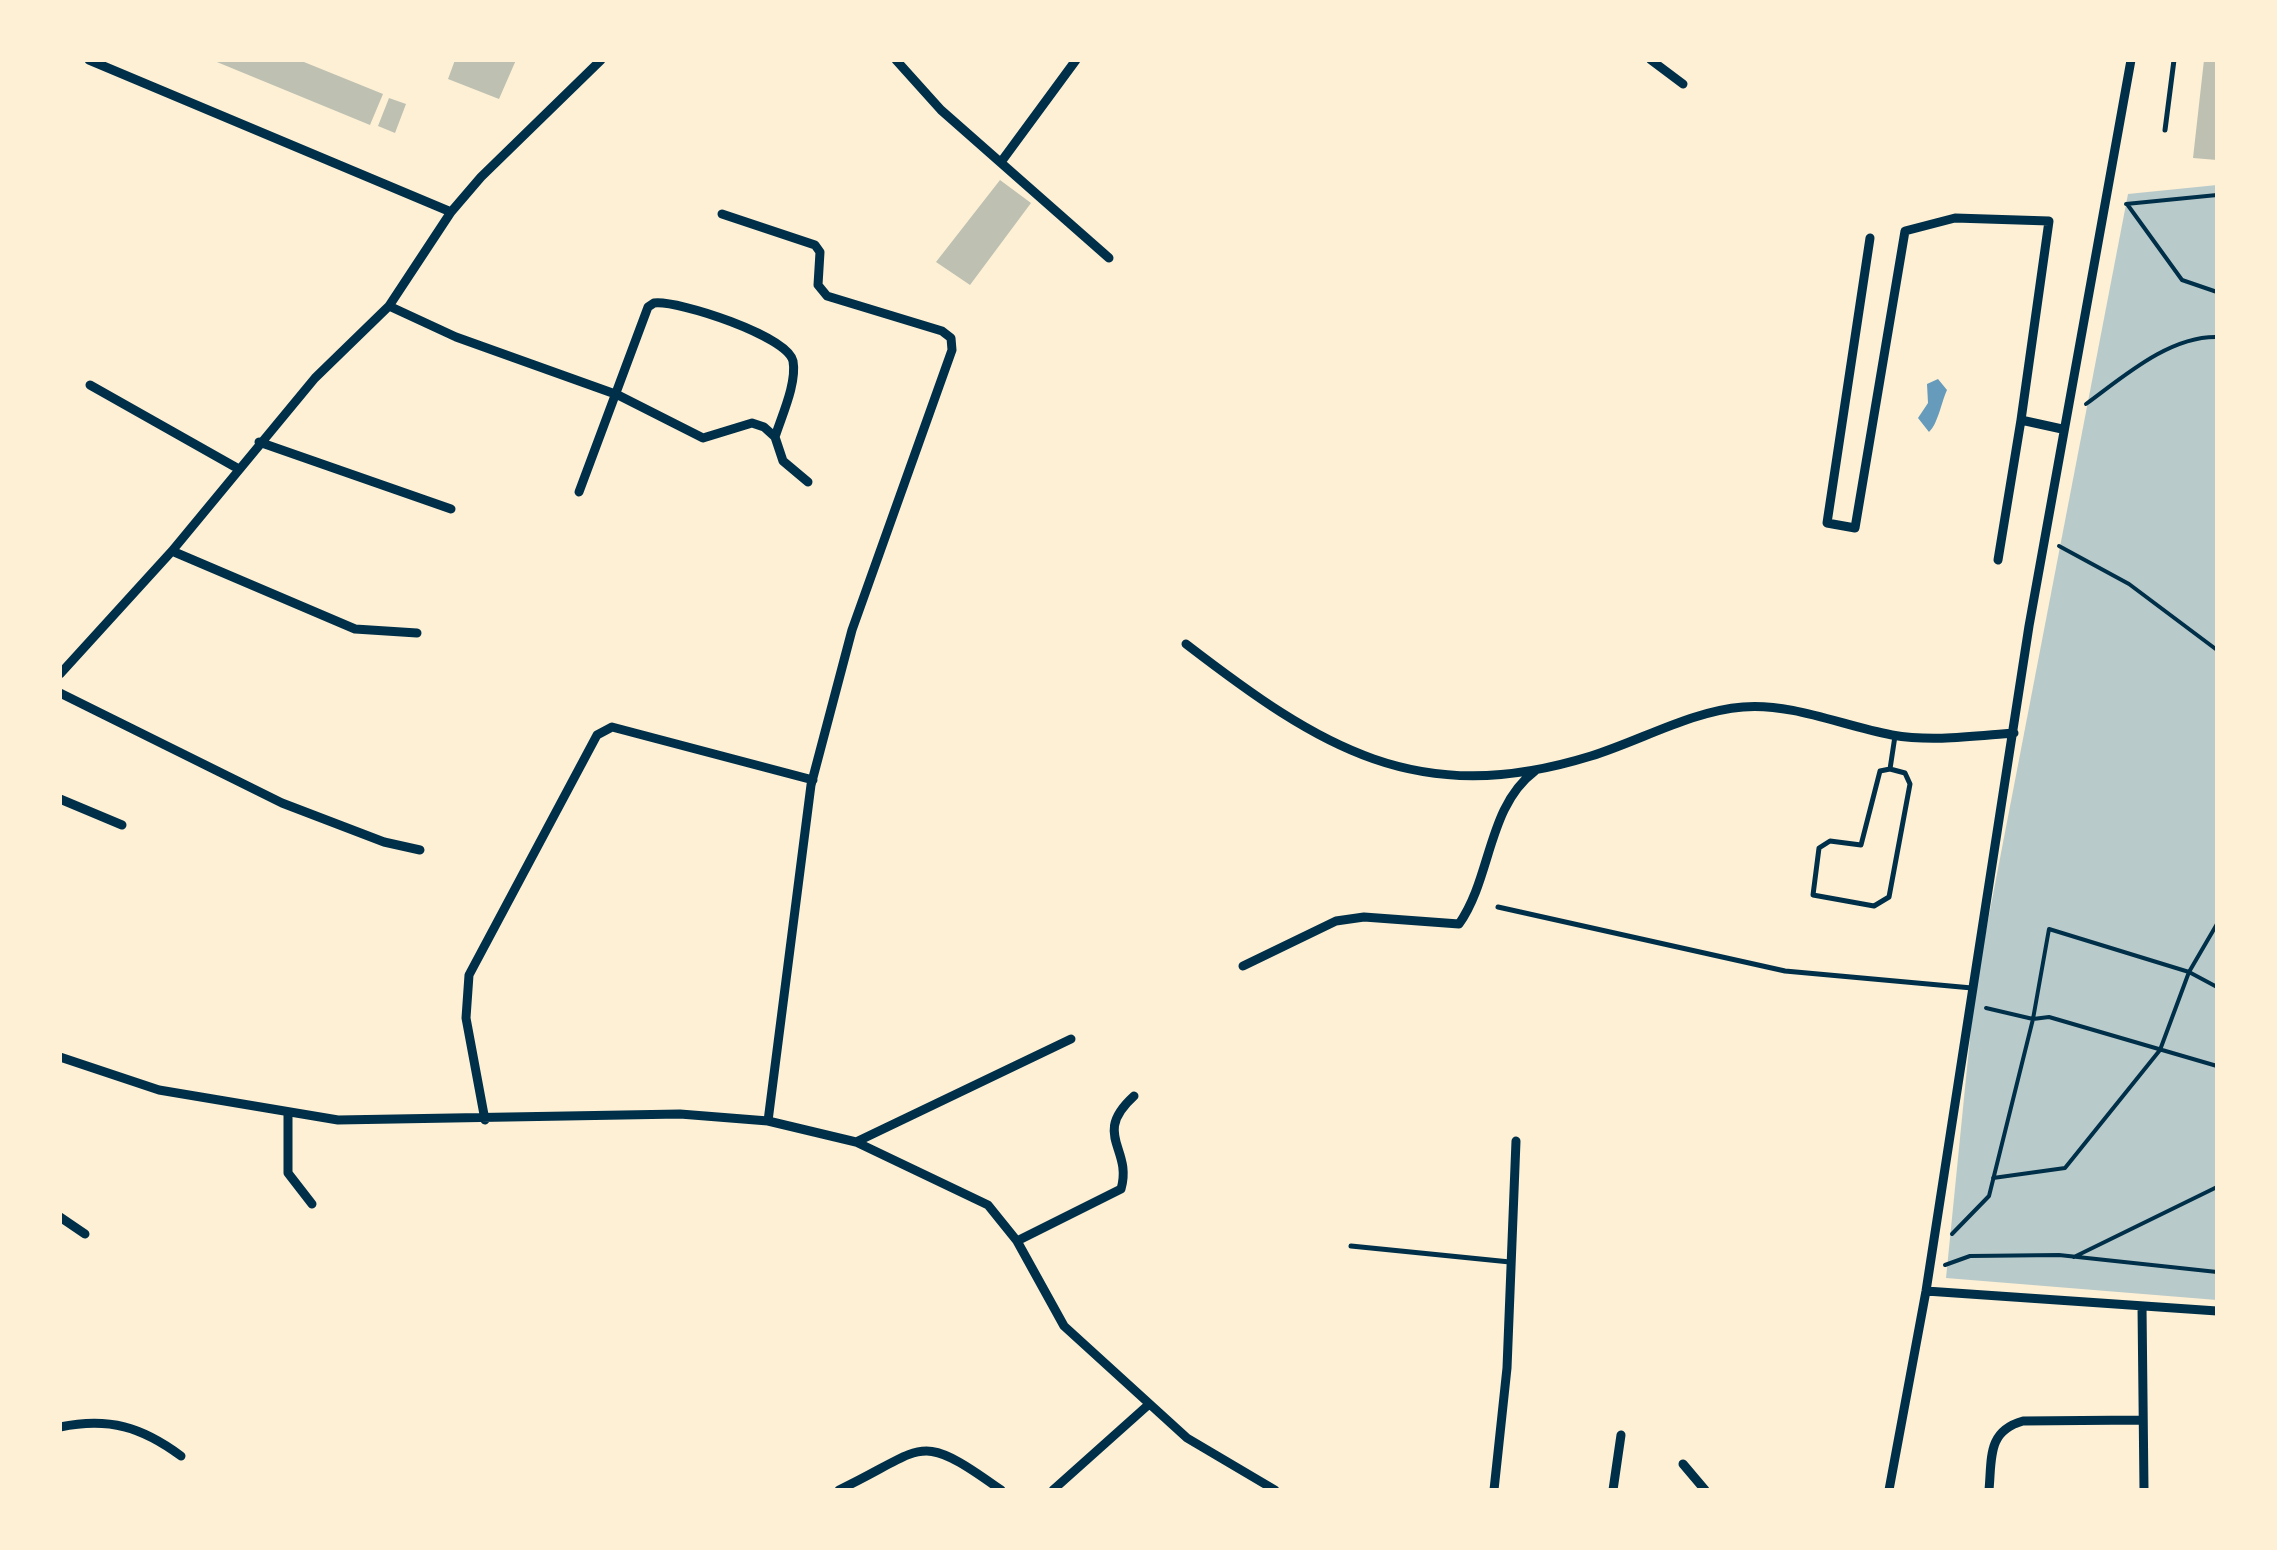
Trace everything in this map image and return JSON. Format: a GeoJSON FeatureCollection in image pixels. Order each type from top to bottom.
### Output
{"type":"FeatureCollection","features":[{"type":"Feature","properties":{"kind":"street"},"geometry":{"type":"LineString","coordinates":[[89,60],[452,212]]}},
{"type":"Feature","properties":{"kind":"street"},"geometry":{"type":"LineString","coordinates":[[60,674],[172,551],[259,442],[342,350],[389,306],[452,212],[601,60]]}},
{"type":"Feature","properties":{"kind":"street"},"geometry":{"type":"LineString","coordinates":[[896,60],[940,110],[1109,258]]}},
{"type":"Feature","properties":{"kind":"street"},"geometry":{"type":"LineString","coordinates":[[1002,162],[1076,60]]}},
{"type":"Feature","properties":{"kind":"street"},"geometry":{"type":"LineString","coordinates":[[1650,60],[1682,84]]}},
{"type":"Feature","properties":{"kind":"street"},"geometry":{"type":"LineString","coordinates":[[1888,1490],[1926,1291],[2063,425],[2131,60]]}},
{"type":"Feature","properties":{"kind":"street"},"geometry":{"type":"LineString","coordinates":[[722,214],[815,245],[820,252],[818,285],[826,296],[942,331],[951,338],[952,350],[852,630],[813,780],[768,1121]]}},
{"type":"Feature","properties":{"kind":"street"},"geometry":{"type":"LineString","coordinates":[[1870,238],[1827,523],[1855,528],[1906,230],[1956,218],[2049,220],[1998,560]]}},
{"type":"Feature","properties":{"kind":"street"},"geometry":{"type":"LineString","coordinates":[[579,492],[648,307],[661,302],[745,328],[780,342],[789,352],[794,364],[792,381],[776,437],[783,461],[808,482]]}},
{"type":"Feature","properties":{"kind":"street"},"geometry":{"type":"LineString","coordinates":[[389,306],[474,344],[618,394],[703,438],[752,423],[776,437]]}},
{"type":"Feature","properties":{"kind":"street"},"geometry":{"type":"LineString","coordinates":[[90,385],[237,468]]}},
{"type":"Feature","properties":{"kind":"street"},"geometry":{"type":"LineString","coordinates":[[2021,420],[2063,425]]}},
{"type":"Feature","properties":{"kind":"street"},"geometry":{"type":"LineString","coordinates":[[259,442],[452,508]]}},
{"type":"Feature","properties":{"kind":"street"},"geometry":{"type":"LineString","coordinates":[[172,551],[355,629],[417,633]]}},
{"type":"Feature","properties":{"kind":"street"},"geometry":{"type":"LineString","coordinates":[[1186,644],[1292,721],[1400,770],[1537,770],[1740,707],[1800,712],[1895,736],[2014,734]]}},
{"type":"Feature","properties":{"kind":"street"},"geometry":{"type":"LineString","coordinates":[[60,693],[282,802],[384,842],[420,850]]}},
{"type":"Feature","properties":{"kind":"street"},"geometry":{"type":"LineString","coordinates":[[485,1120],[466,1018],[469,975],[597,735],[612,727],[813,780]]}},
{"type":"Feature","properties":{"kind":"street"},"geometry":{"type":"LineString","coordinates":[[1243,966],[1336,921],[1364,916],[1459,924],[1503,812],[1519,783],[1537,770]]}},
{"type":"Feature","properties":{"kind":"street"},"geometry":{"type":"LineString","coordinates":[[60,799],[122,825]]}},
{"type":"Feature","properties":{"kind":"street"},"geometry":{"type":"LineString","coordinates":[[856,1142],[1072,1038]]}},
{"type":"Feature","properties":{"kind":"street"},"geometry":{"type":"LineString","coordinates":[[60,1058],[159,1090],[338,1120],[680,1114],[768,1121],[856,1142],[988,1205],[1017,1241],[1064,1326],[1147,1406],[1187,1438],[1275,1490]]}},
{"type":"Feature","properties":{"kind":"street"},"geometry":{"type":"LineString","coordinates":[[1017,1241],[1122,1189],[1124,1179],[1113,1123],[1116,1112],[1134,1096]]}},
{"type":"Feature","properties":{"kind":"street"},"geometry":{"type":"LineString","coordinates":[[288,1114],[288,1173],[312,1204]]}},
{"type":"Feature","properties":{"kind":"street"},"geometry":{"type":"LineString","coordinates":[[1494,1490],[1507,1368],[1516,1141]]}},
{"type":"Feature","properties":{"kind":"street"},"geometry":{"type":"LineString","coordinates":[[60,1216],[84,1234]]}},
{"type":"Feature","properties":{"kind":"street"},"geometry":{"type":"LineString","coordinates":[[1926,1291],[2217,1311]]}},
{"type":"Feature","properties":{"kind":"street"},"geometry":{"type":"LineString","coordinates":[[2142,1306],[2144,1490]]}},
{"type":"Feature","properties":{"kind":"street"},"geometry":{"type":"LineString","coordinates":[[1052,1490],[1147,1406]]}},
{"type":"Feature","properties":{"kind":"street"},"geometry":{"type":"LineString","coordinates":[[1989,1490],[1993,1440],[2008,1425],[2022,1421],[2141,1420]]}},
{"type":"Feature","properties":{"kind":"street"},"geometry":{"type":"LineString","coordinates":[[60,1427],[113,1422],[132,1426],[182,1456]]}},
{"type":"Feature","properties":{"kind":"street"},"geometry":{"type":"LineString","coordinates":[[1613,1490],[1621,1435]]}},
{"type":"Feature","properties":{"kind":"street"},"geometry":{"type":"LineString","coordinates":[[839,1490],[919,1448],[952,1455],[1001,1490]]}},
{"type":"Feature","properties":{"kind":"street"},"geometry":{"type":"LineString","coordinates":[[1683,1464],[1705,1490]]}},
{"type":"Feature","properties":{"kind":"lane"},"geometry":{"type":"LineString","coordinates":[[2165,130],[2174,60]]}},
{"type":"Feature","properties":{"kind":"lane"},"geometry":{"type":"LineString","coordinates":[[1890,769],[1895,736]]}},
{"type":"Feature","properties":{"kind":"lane"},"geometry":{"type":"LineString","coordinates":[[1890,769],[1905,774],[1910,784],[1889,897],[1874,906],[1813,895],[1819,848],[1830,841],[1861,845],[1880,771],[1890,769]]}},
{"type":"Feature","properties":{"kind":"lane"},"geometry":{"type":"LineString","coordinates":[[1498,907],[1785,972],[1975,988]]}},
{"type":"Feature","properties":{"kind":"lane"},"geometry":{"type":"LineString","coordinates":[[1350,1246],[1510,1262]]}},
{"type":"Feature","properties":{"kind":"path"},"geometry":{"type":"LineString","coordinates":[[2106,202],[2127,204],[2217,196]]}},
{"type":"Feature","properties":{"kind":"path"},"geometry":{"type":"LineString","coordinates":[[2127,204],[2182,280],[2217,292]]}},
{"type":"Feature","properties":{"kind":"path"},"geometry":{"type":"LineString","coordinates":[[2063,425],[2143,362],[2203,336],[2217,340]]}},
{"type":"Feature","properties":{"kind":"path"},"geometry":{"type":"LineString","coordinates":[[2045,538],[2128,584],[2217,650]]}},
{"type":"Feature","properties":{"kind":"path"},"geometry":{"type":"LineString","coordinates":[[1993,1178],[2065,1168],[2160,1050],[2189,972],[2217,924]]}},
{"type":"Feature","properties":{"kind":"path"},"geometry":{"type":"LineString","coordinates":[[1930,1256],[1989,1196],[2034,1019],[2049,929],[2189,972],[2217,986]]}},
{"type":"Feature","properties":{"kind":"path"},"geometry":{"type":"LineString","coordinates":[[1972,1005],[2034,1019],[2049,1017],[2217,1066]]}},
{"type":"Feature","properties":{"kind":"path"},"geometry":{"type":"LineString","coordinates":[[2074,1257],[2217,1187]]}},
{"type":"Feature","properties":{"kind":"path"},"geometry":{"type":"LineString","coordinates":[[1928,1271],[1970,1256],[2074,1257],[2217,1272]]}},
{"type":"Feature","properties":{"kind":"shaded area"},"geometry":{"type":"Polygon","coordinates":[[[2217,185],[2217,1300],[1946,1278],[1975,988],[2128,194],[2217,185]]]}},
{"type":"Feature","properties":{"kind":"water"},"geometry":{"type":"Polygon","coordinates":[[[1938,379],[1947,390],[1929,432],[1918,418],[1928,403],[1927,384],[1938,379]]]}},
{"type":"Feature","properties":{"kind":"building"},"geometry":{"type":"Polygon","coordinates":[[[212,60],[299,60],[383,94],[370,125],[212,60]]]}},
{"type":"Feature","properties":{"kind":"building"},"geometry":{"type":"Polygon","coordinates":[[[455,60],[516,60],[499,99],[448,79],[455,60]]]}},
{"type":"Feature","properties":{"kind":"building"},"geometry":{"type":"Polygon","coordinates":[[[2204,60],[2217,60],[2217,160],[2193,158],[2204,60]]]}},
{"type":"Feature","properties":{"kind":"building"},"geometry":{"type":"Polygon","coordinates":[[[389,98],[406,104],[395,133],[378,126],[389,98]]]}},
{"type":"Feature","properties":{"kind":"building"},"geometry":{"type":"Polygon","coordinates":[[[1000,180],[1031,203],[970,285],[936,262],[1000,180]]]}}]}
